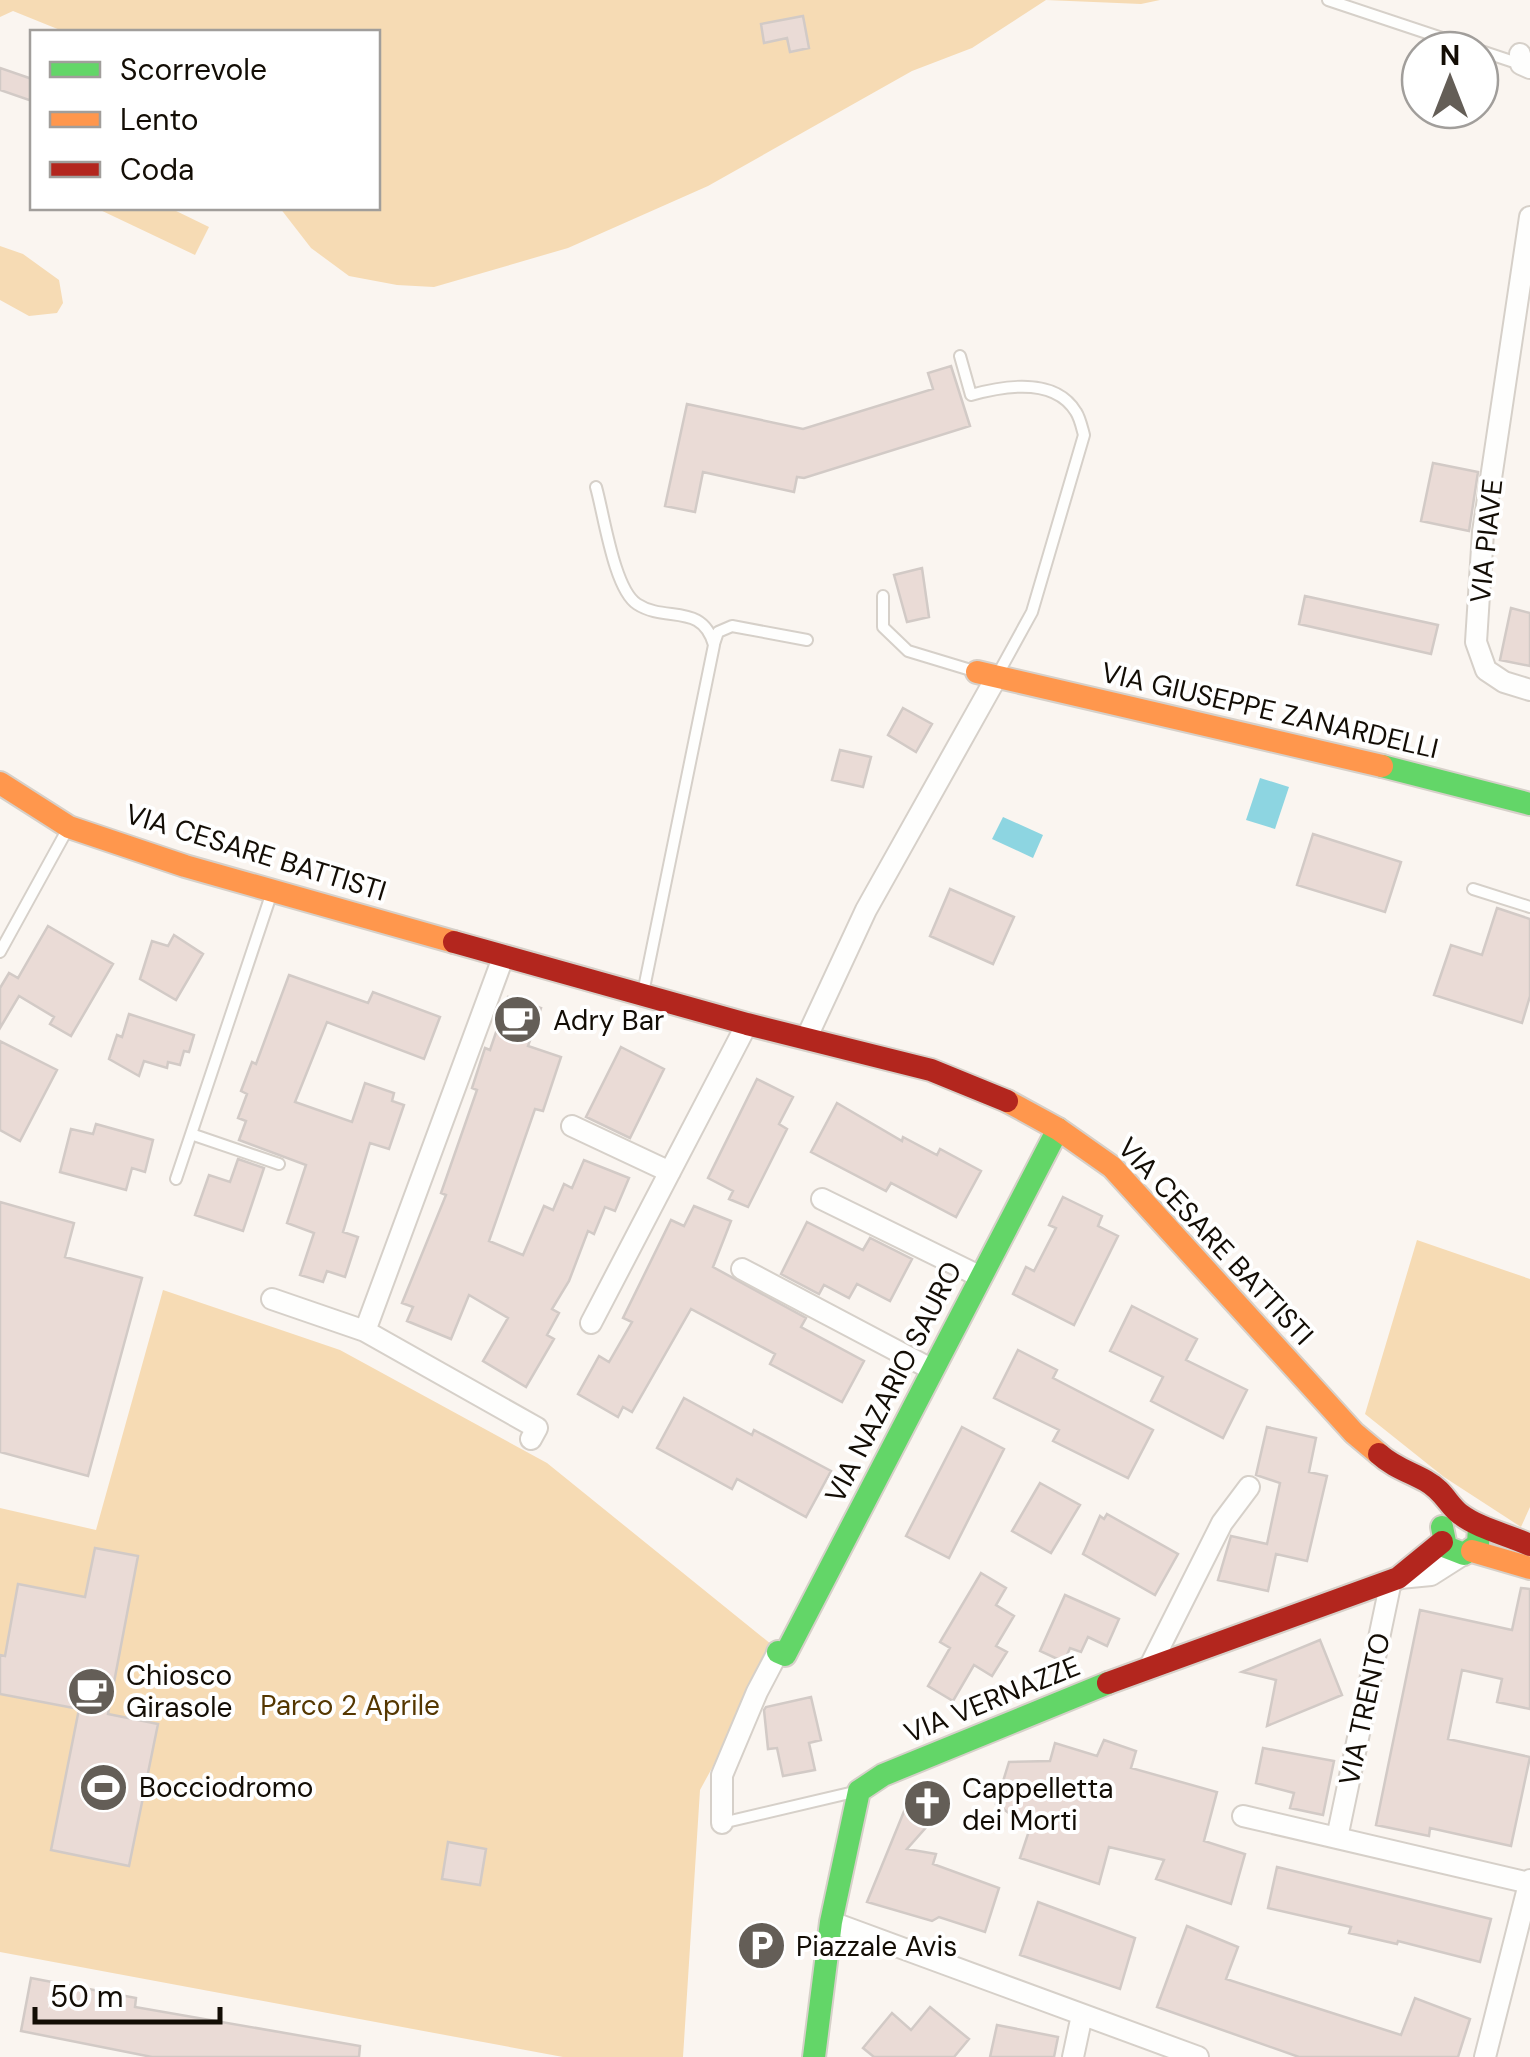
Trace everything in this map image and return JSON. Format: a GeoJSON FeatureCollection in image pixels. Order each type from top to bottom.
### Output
{"type":"FeatureCollection","features":[{"type":"Feature","properties":{"kind":"street","name":"VIA PIAVE"},"geometry":{"type":"LineString","coordinates":[[1530,218],[1483,532],[1476,642],[1486,670],[1504,682],[1530,690]]}},
{"type":"Feature","properties":{"kind":"street","name":"VIA PIAVE"},"geometry":{"type":"LineString","coordinates":[[1510,362],[1530,323]]}},
{"type":"Feature","properties":{"kind":"street","name":"VIA GIUSEPPE ZANARDELLI"},"geometry":{"type":"LineString","coordinates":[[986,675],[1530,804]]}},
{"type":"Feature","properties":{"kind":"street"},"geometry":{"type":"LineString","coordinates":[[806,1039],[866,910],[986,675]]}},
{"type":"Feature","properties":{"kind":"street","name":"VIA CESARE BATTISTI"},"geometry":{"type":"LineString","coordinates":[[0,783],[69,827],[272,891],[747,1024],[931,1070],[994,1094],[1058,1130],[1112,1167],[1354,1433],[1389,1463],[1428,1482],[1448,1498],[1456,1528],[1448,1550],[1530,1568]]}},
{"type":"Feature","properties":{"kind":"street"},"geometry":{"type":"LineString","coordinates":[[364,1331],[504,955]]}},
{"type":"Feature","properties":{"kind":"street"},"geometry":{"type":"LineString","coordinates":[[591,1323],[747,1024]]}},
{"type":"Feature","properties":{"kind":"street"},"geometry":{"type":"LineString","coordinates":[[572,1126],[670,1172]]}},
{"type":"Feature","properties":{"kind":"street","name":"VIA NAZARIO SAURO"},"geometry":{"type":"LineString","coordinates":[[778,1652],[785,1655],[1058,1130]]}},
{"type":"Feature","properties":{"kind":"street"},"geometry":{"type":"LineString","coordinates":[[822,1199],[982,1277]]}},
{"type":"Feature","properties":{"kind":"street"},"geometry":{"type":"LineString","coordinates":[[742,1269],[933,1370]]}},
{"type":"Feature","properties":{"kind":"street"},"geometry":{"type":"LineString","coordinates":[[272,1299],[364,1331],[537,1428],[531,1439]]}},
{"type":"Feature","properties":{"kind":"street"},"geometry":{"type":"LineString","coordinates":[[1150,1666],[1222,1522],[1249,1487]]}},
{"type":"Feature","properties":{"kind":"street","name":"VIA CESARE BATTISTI"},"geometry":{"type":"LineString","coordinates":[[1456,1528],[1502,1532],[1530,1545]]}},
{"type":"Feature","properties":{"kind":"street","name":"VIA VERNAZZE"},"geometry":{"type":"LineString","coordinates":[[1395,1580],[1456,1528]]}},
{"type":"Feature","properties":{"kind":"street","name":"VIA VERNAZZE"},"geometry":{"type":"LineString","coordinates":[[858,1791],[883,1775],[1150,1666],[1395,1580],[1431,1575],[1468,1552]]}},
{"type":"Feature","properties":{"kind":"street","name":"VIA TRENTO"},"geometry":{"type":"LineString","coordinates":[[1337,1838],[1395,1580]]}},
{"type":"Feature","properties":{"kind":"street"},"geometry":{"type":"LineString","coordinates":[[722,1828],[722,1775],[751,1704],[778,1652]]}},
{"type":"Feature","properties":{"kind":"street"},"geometry":{"type":"LineString","coordinates":[[814,2057],[831,1922],[858,1791]]}},
{"type":"Feature","properties":{"kind":"street"},"geometry":{"type":"LineString","coordinates":[[1243,1816],[1530,1881],[1484,2057]]}},
{"type":"Feature","properties":{"kind":"street"},"geometry":{"type":"LineString","coordinates":[[831,1922],[1198,2057]]}},
{"type":"Feature","properties":{"kind":"street"},"geometry":{"type":"LineString","coordinates":[[1074,2057],[1082,2015]]}},
{"type":"Feature","properties":{"kind":"lane"},"geometry":{"type":"LineString","coordinates":[[1328,0],[1526,59]]}},
{"type":"Feature","properties":{"kind":"lane"},"geometry":{"type":"LineString","coordinates":[[883,596],[883,627],[908,651],[986,675],[1032,612],[1084,435],[1075,410],[1058,394],[1032,387],[999,387],[971,395],[960,356]]}},
{"type":"Feature","properties":{"kind":"lane"},"geometry":{"type":"LineString","coordinates":[[596,487],[622,585],[636,604],[666,614],[693,617],[710,630],[714,645]]}},
{"type":"Feature","properties":{"kind":"lane"},"geometry":{"type":"LineString","coordinates":[[643,994],[718,632],[732,626],[807,640]]}},
{"type":"Feature","properties":{"kind":"lane"},"geometry":{"type":"LineString","coordinates":[[0,952],[69,827]]}},
{"type":"Feature","properties":{"kind":"lane"},"geometry":{"type":"LineString","coordinates":[[1474,889],[1530,908]]}},
{"type":"Feature","properties":{"kind":"lane"},"geometry":{"type":"LineString","coordinates":[[176,1179],[272,891]]}},
{"type":"Feature","properties":{"kind":"lane"},"geometry":{"type":"LineString","coordinates":[[191,1134],[279,1164]]}},
{"type":"Feature","properties":{"kind":"lane"},"geometry":{"type":"LineString","coordinates":[[722,1828],[858,1791]]}},
{"type":"Feature","properties":{"kind":"green space"},"geometry":{"type":"Polygon","coordinates":[[[0,0],[1046,0],[972,48],[912,71],[708,186],[568,248],[434,287],[349,276],[311,248],[282,210],[380,210],[380,30],[60,30],[13,11],[0,17],[0,0]]]}},
{"type":"Feature","properties":{"kind":"green space"},"geometry":{"type":"Polygon","coordinates":[[[1046,0],[1160,0],[1141,4],[1046,0]]]}},
{"type":"Feature","properties":{"kind":"green space"},"geometry":{"type":"Polygon","coordinates":[[[100,210],[174,210],[209,227],[195,255],[100,210]]]}},
{"type":"Feature","properties":{"kind":"green space"},"geometry":{"type":"Polygon","coordinates":[[[0,246],[23,254],[59,280],[63,303],[57,313],[29,316],[0,300],[0,246]]]}},
{"type":"Feature","properties":{"kind":"green space"},"geometry":{"type":"Polygon","coordinates":[[[1417,1240],[1530,1279],[1530,1507],[1521,1527],[1444,1477],[1365,1414],[1417,1240]]]}},
{"type":"Feature","properties":{"kind":"green space","name":"Parco 2 Aprile"},"geometry":{"type":"Polygon","coordinates":[[[163,1290],[340,1350],[547,1463],[777,1649],[700,1790],[683,2057],[563,2057],[0,1952],[0,1508],[96,1530],[163,1290]]]}},
{"type":"Feature","properties":{"kind":"water"},"geometry":{"type":"Polygon","coordinates":[[[1260,778],[1289,787],[1275,829],[1246,820],[1260,778]]]}},
{"type":"Feature","properties":{"kind":"water"},"geometry":{"type":"Polygon","coordinates":[[[1003,817],[1043,835],[1033,858],[992,839],[1003,817]]]}},
{"type":"Feature","properties":{"kind":"building"},"geometry":{"type":"Polygon","coordinates":[[[803,16],[809,48],[790,52],[787,38],[764,43],[761,24],[803,16]]]}},
{"type":"Feature","properties":{"kind":"building"},"geometry":{"type":"Polygon","coordinates":[[[0,68],[30,78],[30,100],[0,90],[0,68]]]}},
{"type":"Feature","properties":{"kind":"building"},"geometry":{"type":"Polygon","coordinates":[[[951,366],[970,426],[797,477],[794,492],[703,472],[695,512],[665,506],[687,404],[803,429],[933,389],[928,373],[951,366]]]}},
{"type":"Feature","properties":{"kind":"building"},"geometry":{"type":"Polygon","coordinates":[[[1433,463],[1478,472],[1469,531],[1421,521],[1433,463]]]}},
{"type":"Feature","properties":{"kind":"building"},"geometry":{"type":"Polygon","coordinates":[[[922,568],[929,617],[907,622],[894,575],[922,568]]]}},
{"type":"Feature","properties":{"kind":"building"},"geometry":{"type":"Polygon","coordinates":[[[1305,596],[1438,625],[1431,654],[1299,624],[1305,596]]]}},
{"type":"Feature","properties":{"kind":"building"},"geometry":{"type":"Polygon","coordinates":[[[1511,608],[1530,613],[1530,666],[1500,660],[1511,608]]]}},
{"type":"Feature","properties":{"kind":"building"},"geometry":{"type":"Polygon","coordinates":[[[903,708],[932,724],[916,752],[888,735],[903,708]]]}},
{"type":"Feature","properties":{"kind":"building"},"geometry":{"type":"Polygon","coordinates":[[[840,750],[871,757],[863,787],[832,780],[840,750]]]}},
{"type":"Feature","properties":{"kind":"building"},"geometry":{"type":"Polygon","coordinates":[[[1313,834],[1401,862],[1385,912],[1297,885],[1313,834]]]}},
{"type":"Feature","properties":{"kind":"building"},"geometry":{"type":"Polygon","coordinates":[[[950,889],[1014,917],[993,964],[930,936],[950,889]]]}},
{"type":"Feature","properties":{"kind":"building"},"geometry":{"type":"Polygon","coordinates":[[[1497,908],[1530,919],[1530,996],[1522,1023],[1434,995],[1451,945],[1482,955],[1497,908]]]}},
{"type":"Feature","properties":{"kind":"building"},"geometry":{"type":"Polygon","coordinates":[[[48,926],[113,964],[71,1036],[50,1024],[54,1017],[19,996],[0,1028],[0,988],[9,973],[18,978],[48,926]]]}},
{"type":"Feature","properties":{"kind":"building"},"geometry":{"type":"Polygon","coordinates":[[[174,935],[203,954],[176,1000],[140,979],[152,941],[168,946],[174,935]]]}},
{"type":"Feature","properties":{"kind":"building"},"geometry":{"type":"Polygon","coordinates":[[[289,975],[368,1003],[373,992],[440,1017],[424,1059],[327,1022],[295,1102],[352,1122],[365,1083],[394,1093],[392,1101],[404,1105],[389,1149],[370,1143],[343,1232],[358,1237],[345,1277],[327,1271],[323,1282],[300,1275],[314,1233],[287,1223],[306,1165],[239,1140],[246,1121],[238,1118],[247,1094],[241,1091],[252,1062],[256,1064],[289,975]]]}},
{"type":"Feature","properties":{"kind":"building"},"geometry":{"type":"Polygon","coordinates":[[[508,997],[541,1008],[528,1046],[561,1057],[543,1111],[535,1109],[489,1241],[523,1255],[544,1206],[553,1210],[564,1184],[572,1188],[584,1160],[629,1178],[615,1211],[605,1207],[594,1234],[588,1231],[569,1281],[552,1309],[559,1313],[547,1335],[554,1339],[526,1387],[483,1361],[508,1318],[469,1295],[451,1339],[407,1321],[413,1307],[402,1303],[446,1195],[441,1193],[477,1090],[472,1088],[508,997]]]}},
{"type":"Feature","properties":{"kind":"building"},"geometry":{"type":"Polygon","coordinates":[[[129,1014],[194,1035],[180,1065],[168,1062],[167,1068],[144,1061],[139,1076],[109,1059],[129,1014]]]}},
{"type":"Feature","properties":{"kind":"building"},"geometry":{"type":"Polygon","coordinates":[[[0,1041],[57,1070],[20,1141],[0,1130],[0,1041]]]}},
{"type":"Feature","properties":{"kind":"building"},"geometry":{"type":"Polygon","coordinates":[[[621,1047],[664,1069],[630,1138],[586,1117],[621,1047]]]}},
{"type":"Feature","properties":{"kind":"building"},"geometry":{"type":"Polygon","coordinates":[[[757,1079],[793,1097],[779,1124],[787,1129],[748,1207],[729,1199],[733,1191],[708,1178],[757,1079]]]}},
{"type":"Feature","properties":{"kind":"building"},"geometry":{"type":"Polygon","coordinates":[[[837,1103],[902,1141],[903,1137],[937,1155],[940,1149],[981,1171],[956,1217],[891,1183],[886,1191],[811,1152],[837,1103]]]}},
{"type":"Feature","properties":{"kind":"building"},"geometry":{"type":"Polygon","coordinates":[[[96,1124],[153,1140],[145,1172],[132,1168],[126,1190],[60,1172],[71,1129],[93,1134],[96,1124]]]}},
{"type":"Feature","properties":{"kind":"building"},"geometry":{"type":"Polygon","coordinates":[[[238,1159],[264,1168],[243,1231],[195,1215],[209,1175],[230,1182],[238,1159]]]}},
{"type":"Feature","properties":{"kind":"building"},"geometry":{"type":"Polygon","coordinates":[[[1063,1197],[1102,1216],[1098,1226],[1118,1236],[1074,1325],[1013,1294],[1026,1267],[1034,1271],[1056,1228],[1049,1225],[1063,1197]]]}},
{"type":"Feature","properties":{"kind":"building"},"geometry":{"type":"Polygon","coordinates":[[[0,1202],[74,1223],[65,1257],[142,1278],[88,1476],[0,1452],[0,1202]]]}},
{"type":"Feature","properties":{"kind":"building"},"geometry":{"type":"Polygon","coordinates":[[[694,1206],[731,1221],[713,1267],[806,1318],[801,1327],[864,1361],[842,1402],[770,1364],[775,1354],[691,1309],[632,1412],[623,1407],[618,1417],[578,1394],[599,1356],[609,1362],[632,1322],[623,1318],[671,1220],[684,1226],[694,1206]]]}},
{"type":"Feature","properties":{"kind":"building"},"geometry":{"type":"Polygon","coordinates":[[[807,1222],[863,1250],[870,1238],[912,1259],[890,1301],[857,1284],[849,1298],[824,1285],[819,1294],[781,1274],[807,1222]]]}},
{"type":"Feature","properties":{"kind":"building"},"geometry":{"type":"Polygon","coordinates":[[[1132,1306],[1197,1339],[1186,1360],[1247,1390],[1223,1438],[1151,1401],[1163,1377],[1110,1351],[1132,1306]]]}},
{"type":"Feature","properties":{"kind":"building"},"geometry":{"type":"Polygon","coordinates":[[[1018,1350],[1057,1370],[1053,1378],[1153,1430],[1128,1478],[1053,1441],[1059,1430],[994,1398],[1018,1350]]]}},
{"type":"Feature","properties":{"kind":"building"},"geometry":{"type":"Polygon","coordinates":[[[684,1398],[831,1471],[806,1517],[737,1479],[732,1489],[657,1448],[684,1398]]]}},
{"type":"Feature","properties":{"kind":"building"},"geometry":{"type":"Polygon","coordinates":[[[962,1427],[1004,1449],[949,1558],[906,1536],[962,1427]]]}},
{"type":"Feature","properties":{"kind":"building"},"geometry":{"type":"Polygon","coordinates":[[[1267,1427],[1316,1438],[1309,1472],[1327,1476],[1307,1561],[1276,1554],[1268,1591],[1218,1580],[1231,1536],[1267,1544],[1280,1483],[1256,1475],[1267,1427]]]}},
{"type":"Feature","properties":{"kind":"building"},"geometry":{"type":"Polygon","coordinates":[[[1040,1483],[1080,1505],[1051,1553],[1012,1531],[1040,1483]]]}},
{"type":"Feature","properties":{"kind":"building"},"geometry":{"type":"Polygon","coordinates":[[[1107,1514],[1178,1554],[1155,1595],[1083,1554],[1100,1516],[1104,1519],[1107,1514]]]}},
{"type":"Feature","properties":{"kind":"building"},"geometry":{"type":"Polygon","coordinates":[[[95,1548],[138,1556],[108,1714],[158,1724],[129,1866],[51,1850],[79,1709],[0,1694],[0,1655],[5,1656],[18,1584],[85,1597],[95,1548]]]}},
{"type":"Feature","properties":{"kind":"building"},"geometry":{"type":"Polygon","coordinates":[[[981,1573],[1006,1588],[996,1605],[1014,1616],[996,1646],[1007,1652],[992,1676],[974,1665],[953,1701],[928,1686],[950,1648],[940,1642],[981,1573]]]}},
{"type":"Feature","properties":{"kind":"building"},"geometry":{"type":"Polygon","coordinates":[[[1521,1588],[1530,1589],[1530,1709],[1497,1702],[1502,1679],[1462,1670],[1448,1739],[1530,1757],[1511,1846],[1430,1828],[1429,1836],[1376,1825],[1420,1610],[1512,1630],[1521,1588]]]}},
{"type":"Feature","properties":{"kind":"building"},"geometry":{"type":"Polygon","coordinates":[[[1065,1595],[1119,1619],[1107,1646],[1088,1637],[1081,1652],[1070,1648],[1064,1662],[1040,1651],[1065,1595]]]}},
{"type":"Feature","properties":{"kind":"building"},"geometry":{"type":"Polygon","coordinates":[[[1320,1640],[1342,1695],[1267,1726],[1276,1680],[1242,1672],[1320,1640]]]}},
{"type":"Feature","properties":{"kind":"building"},"geometry":{"type":"Polygon","coordinates":[[[811,1697],[821,1740],[809,1743],[815,1770],[783,1776],[777,1748],[768,1749],[764,1710],[811,1697]]]}},
{"type":"Feature","properties":{"kind":"building"},"geometry":{"type":"Polygon","coordinates":[[[1104,1740],[1136,1751],[1131,1768],[1217,1792],[1204,1841],[1245,1854],[1231,1904],[1156,1879],[1164,1860],[1109,1847],[1099,1884],[1020,1858],[1030,1828],[996,1804],[1009,1762],[1050,1761],[1055,1743],[1097,1756],[1104,1740]]]}},
{"type":"Feature","properties":{"kind":"building"},"geometry":{"type":"Polygon","coordinates":[[[1263,1748],[1334,1761],[1323,1815],[1290,1808],[1294,1793],[1256,1783],[1263,1748]]]}},
{"type":"Feature","properties":{"kind":"building"},"geometry":{"type":"Polygon","coordinates":[[[923,1789],[944,1807],[907,1849],[936,1854],[933,1864],[999,1888],[985,1932],[939,1917],[932,1921],[867,1902],[905,1809],[923,1789]]]}},
{"type":"Feature","properties":{"kind":"building"},"geometry":{"type":"Polygon","coordinates":[[[448,1842],[486,1849],[480,1885],[442,1879],[448,1842]]]}},
{"type":"Feature","properties":{"kind":"building"},"geometry":{"type":"Polygon","coordinates":[[[1277,1867],[1491,1919],[1480,1962],[1349,1933],[1351,1927],[1268,1908],[1277,1867]]]}},
{"type":"Feature","properties":{"kind":"building"},"geometry":{"type":"Polygon","coordinates":[[[1038,1902],[1135,1938],[1120,1989],[1020,1955],[1038,1902]]]}},
{"type":"Feature","properties":{"kind":"building"},"geometry":{"type":"Polygon","coordinates":[[[1187,1926],[1238,1947],[1226,1979],[1401,2035],[1415,1998],[1470,2019],[1458,2057],[1299,2057],[1157,2007],[1187,1926]]]}},
{"type":"Feature","properties":{"kind":"building"},"geometry":{"type":"Polygon","coordinates":[[[31,1978],[136,1998],[135,2007],[360,2046],[359,2057],[152,2057],[21,2031],[31,1978]]]}},
{"type":"Feature","properties":{"kind":"building"},"geometry":{"type":"Polygon","coordinates":[[[930,2007],[969,2039],[954,2057],[874,2057],[863,2048],[892,2013],[911,2030],[930,2007]]]}},
{"type":"Feature","properties":{"kind":"building"},"geometry":{"type":"Polygon","coordinates":[[[997,2025],[1058,2037],[1054,2057],[990,2057],[997,2025]]]}},
{"type":"Feature","properties":{"kind":"traffic: fast"},"geometry":{"type":"LineString","coordinates":[[1382,766],[1530,804]]}},
{"type":"Feature","properties":{"kind":"traffic: fast"},"geometry":{"type":"LineString","coordinates":[[778,1652],[785,1655],[1058,1129]]}},
{"type":"Feature","properties":{"kind":"traffic: fast"},"geometry":{"type":"LineString","coordinates":[[1442,1527],[1446,1547],[1464,1554],[1478,1544],[1479,1527]]}},
{"type":"Feature","properties":{"kind":"traffic: fast"},"geometry":{"type":"LineString","coordinates":[[814,2057],[831,1922],[859,1791],[883,1775],[1108,1683]]}},
{"type":"Feature","properties":{"kind":"traffic: slow"},"geometry":{"type":"LineString","coordinates":[[977,672],[1382,766]]}},
{"type":"Feature","properties":{"kind":"traffic: slow"},"geometry":{"type":"LineString","coordinates":[[0,783],[69,827],[185,866],[454,942]]}},
{"type":"Feature","properties":{"kind":"traffic: slow"},"geometry":{"type":"LineString","coordinates":[[1007,1101],[1058,1129],[1112,1167],[1354,1433],[1379,1454]]}},
{"type":"Feature","properties":{"kind":"traffic: slow"},"geometry":{"type":"LineString","coordinates":[[1472,1551],[1530,1568]]}},
{"type":"Feature","properties":{"kind":"traffic: jam"},"geometry":{"type":"LineString","coordinates":[[454,942],[747,1024],[931,1070],[1007,1101]]}},
{"type":"Feature","properties":{"kind":"traffic: jam"},"geometry":{"type":"LineString","coordinates":[[1379,1454],[1432,1485],[1468,1519],[1530,1545]]}},
{"type":"Feature","properties":{"kind":"traffic: jam"},"geometry":{"type":"LineString","coordinates":[[1108,1683],[1398,1578],[1442,1542]]}},
{"type":"Feature","properties":{"kind":"place","name":"Adry Bar"},"geometry":{"type":"Point","coordinates":[518,1020]}},
{"type":"Feature","properties":{"kind":"place","name":"Chiosco Girasole"},"geometry":{"type":"Point","coordinates":[91,1691]}},
{"type":"Feature","properties":{"kind":"place","name":"Bocciodromo"},"geometry":{"type":"Point","coordinates":[104,1787]}},
{"type":"Feature","properties":{"kind":"place","name":"Cappelletta dei Morti"},"geometry":{"type":"Point","coordinates":[927,1804]}},
{"type":"Feature","properties":{"kind":"place","name":"Piazzale Avis"},"geometry":{"type":"Point","coordinates":[761,1946]}}]}
